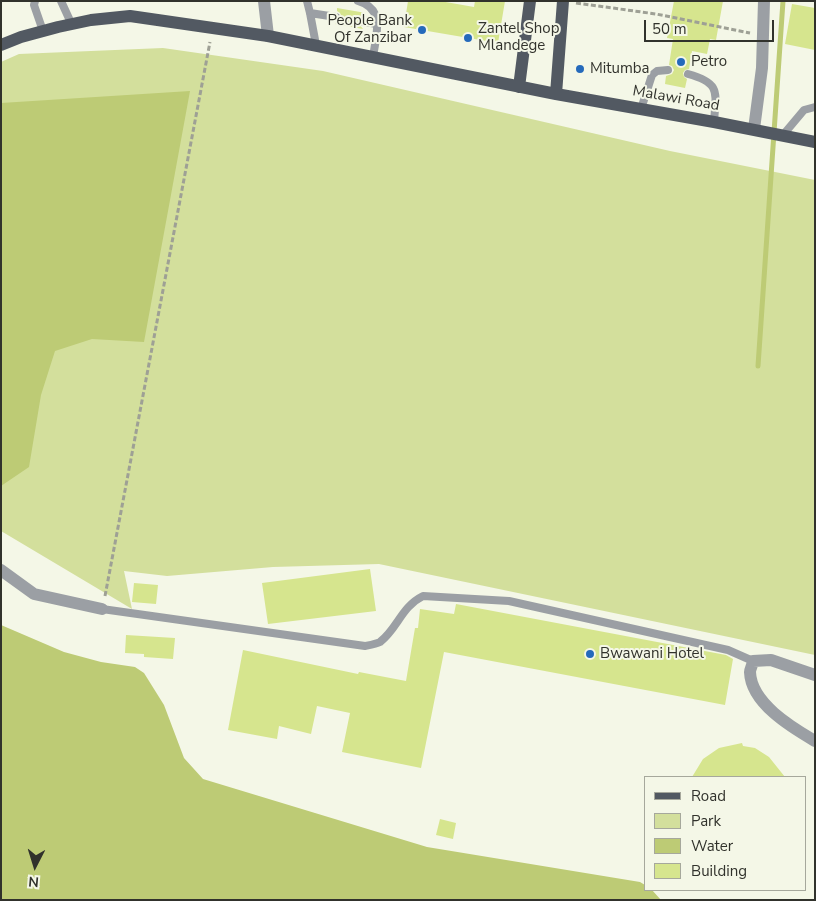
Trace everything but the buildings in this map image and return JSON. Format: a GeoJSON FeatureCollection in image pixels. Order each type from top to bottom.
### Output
{"type":"FeatureCollection","features":[{"type":"Feature","properties":{"kind":"main road"},"geometry":{"type":"LineString","coordinates":[[518,87],[530,1]]}},
{"type":"Feature","properties":{"kind":"main road"},"geometry":{"type":"LineString","coordinates":[[556,94],[566,2]]}},
{"type":"Feature","properties":{"kind":"main road","name":"Malawi Road"},"geometry":{"type":"LineString","coordinates":[[1,46],[21,37],[72,24],[130,16],[268,36],[518,87],[815,142]]}},
{"type":"Feature","properties":{"kind":"street"},"geometry":{"type":"LineString","coordinates":[[264,1],[268,36]]}},
{"type":"Feature","properties":{"kind":"street"},"geometry":{"type":"LineString","coordinates":[[754,130],[762,68],[764,1]]}},
{"type":"Feature","properties":{"kind":"street"},"geometry":{"type":"LineString","coordinates":[[1,570],[34,594],[102,609]]}},
{"type":"Feature","properties":{"kind":"street"},"geometry":{"type":"LineString","coordinates":[[815,675],[770,660],[753,661],[750,672],[756,694],[786,724],[815,741]]}},
{"type":"Feature","properties":{"kind":"lane"},"geometry":{"type":"LineString","coordinates":[[36,1],[34,5],[43,31]]}},
{"type":"Feature","properties":{"kind":"lane"},"geometry":{"type":"LineString","coordinates":[[61,1],[72,24]]}},
{"type":"Feature","properties":{"kind":"lane"},"geometry":{"type":"LineString","coordinates":[[307,1],[316,45]]}},
{"type":"Feature","properties":{"kind":"lane"},"geometry":{"type":"LineString","coordinates":[[358,1],[370,6],[375,11],[378,24],[373,58]]}},
{"type":"Feature","properties":{"kind":"lane"},"geometry":{"type":"LineString","coordinates":[[310,13],[336,17]]}},
{"type":"Feature","properties":{"kind":"lane"},"geometry":{"type":"LineString","coordinates":[[364,22],[378,24]]}},
{"type":"Feature","properties":{"kind":"lane"},"geometry":{"type":"LineString","coordinates":[[641,109],[652,75],[657,71],[668,70]]}},
{"type":"Feature","properties":{"kind":"lane"},"geometry":{"type":"LineString","coordinates":[[688,74],[704,78],[711,84],[716,94],[714,122]]}},
{"type":"Feature","properties":{"kind":"lane"},"geometry":{"type":"LineString","coordinates":[[783,135],[804,110],[815,107]]}},
{"type":"Feature","properties":{"kind":"lane"},"geometry":{"type":"LineString","coordinates":[[102,609],[365,646],[379,643],[388,634],[404,610],[414,600],[423,596],[509,601],[728,650],[753,661]]}},
{"type":"Feature","properties":{"kind":"path"},"geometry":{"type":"LineString","coordinates":[[566,2],[656,14],[763,35]]}},
{"type":"Feature","properties":{"kind":"path"},"geometry":{"type":"LineString","coordinates":[[102,609],[213,28]]}},
{"type":"Feature","properties":{"kind":"green space"},"geometry":{"type":"Polygon","coordinates":[[[163,48],[323,71],[670,151],[815,180],[815,655],[379,564],[273,567],[167,576],[124,571],[132,609],[1,531],[1,62],[19,54],[163,48]]]}},
{"type":"Feature","properties":{"kind":"water"},"geometry":{"type":"Polygon","coordinates":[[[190,91],[144,342],[92,339],[55,351],[41,395],[29,467],[1,486],[1,103],[190,91]]]}},
{"type":"Feature","properties":{"kind":"water"},"geometry":{"type":"Polygon","coordinates":[[[1,625],[64,652],[101,662],[135,667],[144,673],[164,705],[184,758],[203,779],[427,847],[640,882],[644,884],[644,891],[653,891],[661,900],[1,900],[1,625]]]}},
{"type":"Feature","properties":{"kind":"waterway"},"geometry":{"type":"LineString","coordinates":[[758,366],[783,1]]}},
{"type":"Feature","properties":{"kind":"place","name":"People Bank Of Zanzibar"},"geometry":{"type":"Point","coordinates":[422,30]}},
{"type":"Feature","properties":{"kind":"place","name":"Zantel Shop Mlandege"},"geometry":{"type":"Point","coordinates":[468,38]}},
{"type":"Feature","properties":{"kind":"place","name":"Petro"},"geometry":{"type":"Point","coordinates":[681,62]}},
{"type":"Feature","properties":{"kind":"place","name":"Mitumba"},"geometry":{"type":"Point","coordinates":[580,69]}},
{"type":"Feature","properties":{"kind":"place","name":"Bwawani Hotel"},"geometry":{"type":"Point","coordinates":[590,654]}}]}
